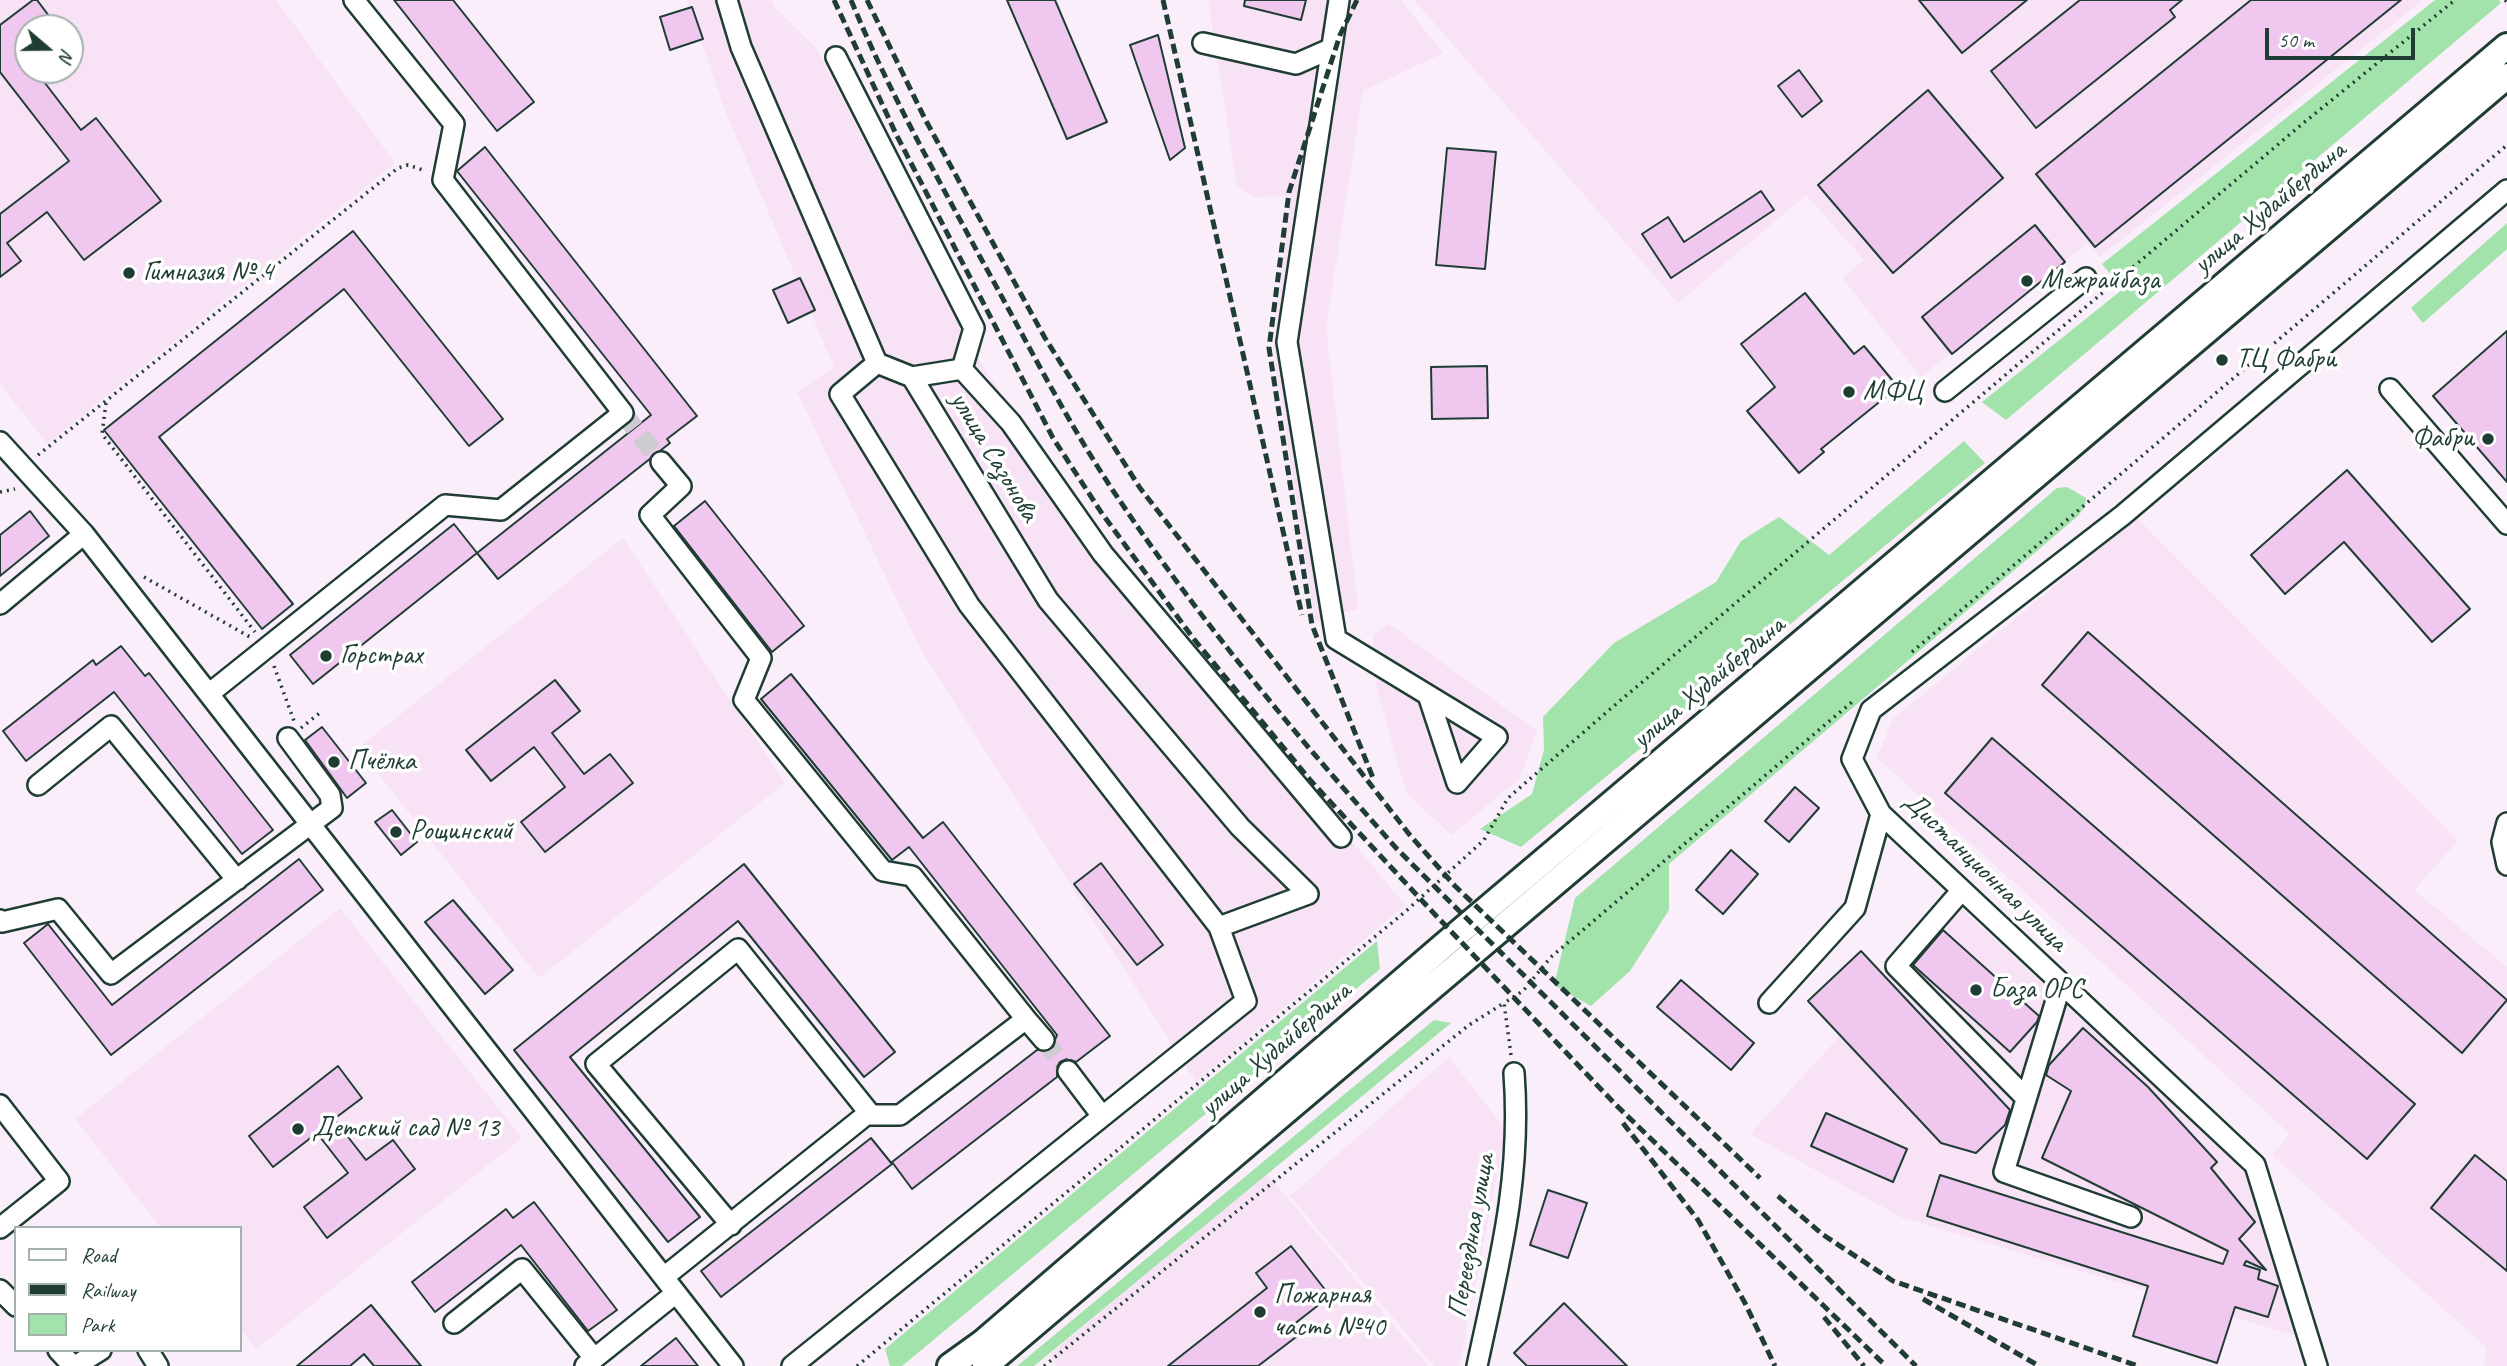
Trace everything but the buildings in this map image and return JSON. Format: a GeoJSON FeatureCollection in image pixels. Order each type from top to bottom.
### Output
{"type":"FeatureCollection","features":[{"type":"Feature","properties":{"kind":"main road","name":"улица Худайбердина"},"geometry":{"type":"LineString","coordinates":[[984,1354],[1443,946],[2507,46]]}},
{"type":"Feature","properties":{"kind":"main road","name":"улица Худайбердина"},"geometry":{"type":"LineString","coordinates":[[950,1366],[984,1354],[2507,76]]}},
{"type":"Feature","properties":{"kind":"main road"},"geometry":{"type":"LineString","coordinates":[[960,1366],[984,1354]]}},
{"type":"Feature","properties":{"kind":"street"},"geometry":{"type":"LineString","coordinates":[[210,693],[445,505],[501,510],[623,413],[443,180],[454,124],[354,0]]}},
{"type":"Feature","properties":{"kind":"street"},"geometry":{"type":"LineString","coordinates":[[727,0],[741,47],[877,363],[840,394],[969,605],[1219,928],[1246,1001],[792,1366]]}},
{"type":"Feature","properties":{"kind":"street"},"geometry":{"type":"LineString","coordinates":[[1339,0],[1287,342],[1336,639],[1428,695]]}},
{"type":"Feature","properties":{"kind":"street"},"geometry":{"type":"LineString","coordinates":[[1203,43],[1296,64],[1330,49]]}},
{"type":"Feature","properties":{"kind":"street"},"geometry":{"type":"LineString","coordinates":[[836,57],[974,328],[962,369]]}},
{"type":"Feature","properties":{"kind":"street"},"geometry":{"type":"LineString","coordinates":[[1864,704],[2123,515],[2507,190]]}},
{"type":"Feature","properties":{"kind":"street"},"geometry":{"type":"LineString","coordinates":[[1945,391],[2086,278]]}},
{"type":"Feature","properties":{"kind":"street","name":"улица Сазонова"},"geometry":{"type":"LineString","coordinates":[[877,363],[912,377],[1048,600],[1240,827],[1308,894],[1219,928]]}},
{"type":"Feature","properties":{"kind":"street"},"geometry":{"type":"LineString","coordinates":[[912,377],[962,369]]}},
{"type":"Feature","properties":{"kind":"street"},"geometry":{"type":"LineString","coordinates":[[962,369],[1011,423],[1103,554],[1341,837]]}},
{"type":"Feature","properties":{"kind":"street"},"geometry":{"type":"LineString","coordinates":[[2390,389],[2507,524]]}},
{"type":"Feature","properties":{"kind":"street"},"geometry":{"type":"LineString","coordinates":[[0,442],[84,534],[733,1366]]}},
{"type":"Feature","properties":{"kind":"street"},"geometry":{"type":"LineString","coordinates":[[661,462],[681,486],[650,515],[761,658],[744,701],[883,871],[912,876],[1044,1040]]}},
{"type":"Feature","properties":{"kind":"street"},"geometry":{"type":"LineString","coordinates":[[0,604],[84,534]]}},
{"type":"Feature","properties":{"kind":"street","name":"Дистанционная улица"},"geometry":{"type":"LineString","coordinates":[[1864,704],[1852,760],[1881,814],[2255,1165],[2317,1366]]}},
{"type":"Feature","properties":{"kind":"street"},"geometry":{"type":"LineString","coordinates":[[38,785],[111,726],[237,880]]}},
{"type":"Feature","properties":{"kind":"street"},"geometry":{"type":"LineString","coordinates":[[0,920],[2,922],[58,909],[111,974],[332,808],[333,802],[288,738]]}},
{"type":"Feature","properties":{"kind":"street"},"geometry":{"type":"LineString","coordinates":[[1769,1003],[1856,908],[1881,814]]}},
{"type":"Feature","properties":{"kind":"street"},"geometry":{"type":"LineString","coordinates":[[2507,824],[2502,842],[2507,865]]}},
{"type":"Feature","properties":{"kind":"street"},"geometry":{"type":"LineString","coordinates":[[1962,890],[1896,965],[2026,1098]]}},
{"type":"Feature","properties":{"kind":"street"},"geometry":{"type":"LineString","coordinates":[[732,1225],[596,1064],[738,949],[870,1115]]}},
{"type":"Feature","properties":{"kind":"street"},"geometry":{"type":"LineString","coordinates":[[2061,984],[2004,1172],[2131,1217]]}},
{"type":"Feature","properties":{"kind":"street"},"geometry":{"type":"LineString","coordinates":[[454,1323],[522,1269],[590,1362],[732,1225],[866,1115],[900,1115],[1026,1018]]}},
{"type":"Feature","properties":{"kind":"street"},"geometry":{"type":"LineString","coordinates":[[1068,1071],[1102,1115]]}},
{"type":"Feature","properties":{"kind":"street","name":"Переездная улица"},"geometry":{"type":"LineString","coordinates":[[1476,1366],[1511,1208],[1518,1124],[1514,1073]]}},
{"type":"Feature","properties":{"kind":"street"},"geometry":{"type":"LineString","coordinates":[[0,1105],[59,1181],[0,1228]]}},
{"type":"Feature","properties":{"kind":"street"},"geometry":{"type":"LineString","coordinates":[[0,1290],[14,1304]]}},
{"type":"Feature","properties":{"kind":"street"},"geometry":{"type":"LineString","coordinates":[[60,1352],[74,1366],[98,1352]]}},
{"type":"Feature","properties":{"kind":"path"},"geometry":{"type":"LineString","coordinates":[[857,1366],[1406,911],[1484,840],[1508,799],[1598,720],[2301,125],[2455,0]]}},
{"type":"Feature","properties":{"kind":"path"},"geometry":{"type":"LineString","coordinates":[[1910,653],[2507,145]]}},
{"type":"Feature","properties":{"kind":"path"},"geometry":{"type":"LineString","coordinates":[[23,467],[398,168],[417,167],[443,180]]}},
{"type":"Feature","properties":{"kind":"path"},"geometry":{"type":"LineString","coordinates":[[107,401],[102,435],[268,647],[298,730],[323,710]]}},
{"type":"Feature","properties":{"kind":"path"},"geometry":{"type":"LineString","coordinates":[[142,576],[268,647]]}},
{"type":"Feature","properties":{"kind":"path"},"geometry":{"type":"LineString","coordinates":[[1044,1366],[1469,1025],[1522,991],[1551,957],[1864,704]]}},
{"type":"Feature","properties":{"kind":"path"},"geometry":{"type":"LineString","coordinates":[[1504,1003],[1514,1073]]}},
{"type":"Feature","properties":{"kind":"shaded area","name":"Гимназия № 4"},"geometry":{"type":"Polygon","coordinates":[[[0,0],[276,0],[395,163],[47,444],[0,384],[0,0]]]}},
{"type":"Feature","properties":{"kind":"shaded area"},"geometry":{"type":"Polygon","coordinates":[[[687,0],[772,0],[775,8],[816,48],[976,355],[1087,522],[1405,905],[1196,1082],[921,650],[797,392],[834,367],[725,110],[687,0]]]}},
{"type":"Feature","properties":{"kind":"shaded area"},"geometry":{"type":"Polygon","coordinates":[[[1208,0],[1401,0],[1443,53],[1363,91],[1326,327],[1358,609],[1315,622],[1273,348],[1291,196],[1255,197],[1237,186],[1208,0]]]}},
{"type":"Feature","properties":{"kind":"shaded area"},"geometry":{"type":"Polygon","coordinates":[[[1414,0],[2423,0],[2100,257],[2087,243],[1921,377],[1842,278],[1864,260],[1806,195],[1678,303],[1414,0]]]}},
{"type":"Feature","properties":{"kind":"shaded area"},"geometry":{"type":"Polygon","coordinates":[[[2137,518],[2458,841],[2414,890],[2507,967],[2507,1366],[2484,1366],[2487,1348],[2272,1155],[2290,1134],[1877,758],[1893,719],[2137,518]]]}},
{"type":"Feature","properties":{"kind":"shaded area"},"geometry":{"type":"Polygon","coordinates":[[[623,538],[785,783],[539,978],[358,748],[623,538]]]}},
{"type":"Feature","properties":{"kind":"shaded area"},"geometry":{"type":"Polygon","coordinates":[[[1389,624],[1537,731],[1519,779],[1451,835],[1406,792],[1377,689],[1373,635],[1389,624]]]}},
{"type":"Feature","properties":{"kind":"shaded area"},"geometry":{"type":"Polygon","coordinates":[[[1959,906],[2243,1168],[2307,1339],[1901,1217],[1750,1134],[1959,906]]]}},
{"type":"Feature","properties":{"kind":"shaded area","name":"Детский сад № 13"},"geometry":{"type":"Polygon","coordinates":[[[340,908],[522,1138],[256,1349],[242,1331],[242,1226],[159,1226],[75,1119],[340,908]]]}},
{"type":"Feature","properties":{"kind":"shaded area"},"geometry":{"type":"Polygon","coordinates":[[[1449,1057],[1506,1130],[1459,1366],[1434,1366],[1290,1196],[1449,1057]]]}},
{"type":"Feature","properties":{"kind":"shaded area"},"geometry":{"type":"Polygon","coordinates":[[[1267,1174],[1428,1366],[1057,1366],[1049,1355],[1267,1174]]]}},
{"type":"Feature","properties":{"kind":"green space"},"geometry":{"type":"Polygon","coordinates":[[[2435,0],[2499,0],[2501,3],[2006,420],[1982,402],[2123,289],[2102,264],[2435,0]]]}},
{"type":"Feature","properties":{"kind":"green space"},"geometry":{"type":"Polygon","coordinates":[[[2507,223],[2507,249],[2423,323],[2411,308],[2507,223]]]}},
{"type":"Feature","properties":{"kind":"green space"},"geometry":{"type":"Polygon","coordinates":[[[1964,441],[1985,463],[1521,847],[1480,829],[1532,794],[1544,750],[1543,717],[1614,643],[1716,582],[1741,541],[1779,517],[1829,555],[1964,441]]]}},
{"type":"Feature","properties":{"kind":"green space"},"geometry":{"type":"Polygon","coordinates":[[[2067,487],[2086,498],[2085,507],[2078,516],[1669,864],[1669,910],[1630,971],[1591,1006],[1554,985],[1575,898],[2057,488],[2067,487]]]}},
{"type":"Feature","properties":{"kind":"green space"},"geometry":{"type":"Polygon","coordinates":[[[1377,941],[1380,969],[902,1366],[890,1366],[885,1349],[1377,941]]]}},
{"type":"Feature","properties":{"kind":"green space"},"geometry":{"type":"Polygon","coordinates":[[[1434,1020],[1451,1023],[1034,1366],[1017,1366],[1434,1020]]]}},
{"type":"Feature","properties":{"kind":"tunnel"},"geometry":{"type":"LineString","coordinates":[[623,413],[661,462]]}},
{"type":"Feature","properties":{"kind":"tunnel"},"geometry":{"type":"LineString","coordinates":[[1044,1040],[1068,1071]]}},
{"type":"Feature","properties":{"kind":"railway"},"geometry":{"type":"LineString","coordinates":[[834,0],[896,134],[1053,438],[1101,512],[1193,638],[1311,781],[1616,1105],[1886,1366]]}},
{"type":"Feature","properties":{"kind":"railway"},"geometry":{"type":"LineString","coordinates":[[851,0],[912,129],[1063,409],[1118,498],[1217,634],[1287,722],[1397,849],[1916,1366]]}},
{"type":"Feature","properties":{"kind":"railway"},"geometry":{"type":"LineString","coordinates":[[867,0],[925,119],[1045,338],[1140,488],[1409,834],[1455,886],[1760,1178]]}},
{"type":"Feature","properties":{"kind":"railway"},"geometry":{"type":"LineString","coordinates":[[1163,0],[1302,615]]}},
{"type":"Feature","properties":{"kind":"railway"},"geometry":{"type":"LineString","coordinates":[[1357,0],[1340,35],[1289,192],[1269,348],[1312,625],[1373,778]]}},
{"type":"Feature","properties":{"kind":"railway"},"geometry":{"type":"LineString","coordinates":[[1623,1123],[1698,1220],[1745,1303],[1775,1366]]}},
{"type":"Feature","properties":{"kind":"railway"},"geometry":{"type":"LineString","coordinates":[[1778,1196],[1822,1234],[1893,1281],[2138,1366]]}},
{"type":"Feature","properties":{"kind":"railway"},"geometry":{"type":"LineString","coordinates":[[1923,1299],[2039,1366]]}},
{"type":"Feature","properties":{"kind":"railway"},"geometry":{"type":"LineString","coordinates":[[1824,1317],[1864,1366]]}},
{"type":"Feature","properties":{"kind":"place","name":"Гимназия № 4"},"geometry":{"type":"Point","coordinates":[129,273]}},
{"type":"Feature","properties":{"kind":"place","name":"Межрайбаза"},"geometry":{"type":"Point","coordinates":[2027,281]}},
{"type":"Feature","properties":{"kind":"place","name":"ТЦ Фабри"},"geometry":{"type":"Point","coordinates":[2222,360]}},
{"type":"Feature","properties":{"kind":"place","name":"МФЦ"},"geometry":{"type":"Point","coordinates":[1849,392]}},
{"type":"Feature","properties":{"kind":"place","name":"Фабри"},"geometry":{"type":"Point","coordinates":[2488,439]}},
{"type":"Feature","properties":{"kind":"place","name":"Горстрах"},"geometry":{"type":"Point","coordinates":[326,656]}},
{"type":"Feature","properties":{"kind":"place","name":"Пчёлка"},"geometry":{"type":"Point","coordinates":[334,762]}},
{"type":"Feature","properties":{"kind":"place","name":"Рощинский"},"geometry":{"type":"Point","coordinates":[396,832]}},
{"type":"Feature","properties":{"kind":"place","name":"База ОРС"},"geometry":{"type":"Point","coordinates":[1976,990]}},
{"type":"Feature","properties":{"kind":"place","name":"Детский сад № 13"},"geometry":{"type":"Point","coordinates":[298,1129]}},
{"type":"Feature","properties":{"kind":"place","name":"Пожарная часть №40"},"geometry":{"type":"Point","coordinates":[1260,1312]}}]}
